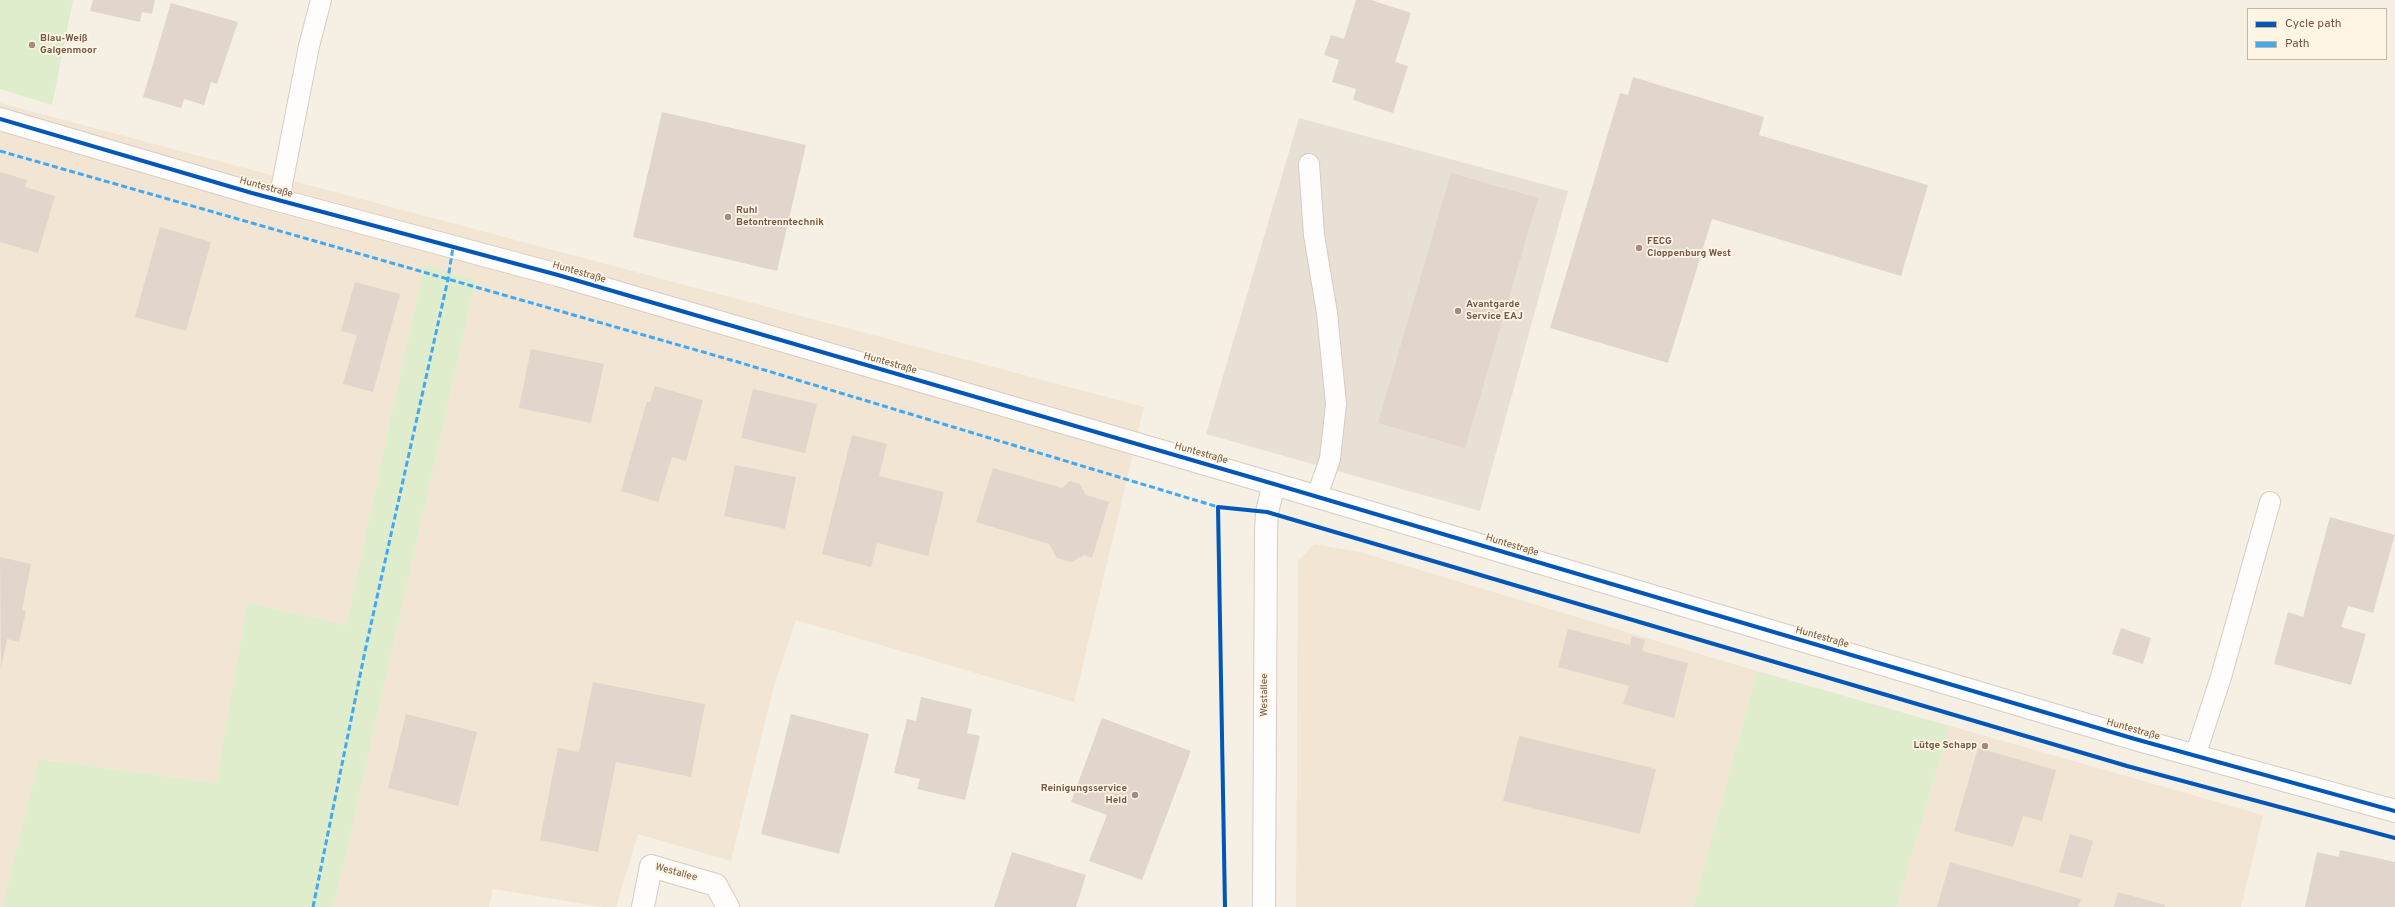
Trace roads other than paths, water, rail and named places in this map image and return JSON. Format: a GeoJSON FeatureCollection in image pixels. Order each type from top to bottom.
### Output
{"type":"FeatureCollection","features":[{"type":"Feature","properties":{"kind":"street","name":"Huntestraße"},"geometry":{"type":"LineString","coordinates":[[0,119],[279,200],[558,275],[1317,496],[2195,756],[2395,812]]}},
{"type":"Feature","properties":{"kind":"street","name":"Westallee"},"geometry":{"type":"LineString","coordinates":[[1264,907],[1266,532],[1267,512],[1274,484]]}},
{"type":"Feature","properties":{"kind":"street","name":"Westallee"},"geometry":{"type":"LineString","coordinates":[[643,907],[651,866],[716,885],[728,907]]}},
{"type":"Feature","properties":{"kind":"lane"},"geometry":{"type":"LineString","coordinates":[[279,200],[309,46],[321,0]]}},
{"type":"Feature","properties":{"kind":"lane"},"geometry":{"type":"LineString","coordinates":[[1309,164],[1314,235],[1327,313],[1336,404],[1330,459],[1317,496]]}},
{"type":"Feature","properties":{"kind":"lane"},"geometry":{"type":"LineString","coordinates":[[2195,756],[2221,676],[2270,502]]}},
{"type":"Feature","properties":{"kind":"place","name":"Blau-Weiß Galgenmoor"},"geometry":{"type":"Point","coordinates":[32,45]}},
{"type":"Feature","properties":{"kind":"place","name":"Ruhl Betontrenntechnik"},"geometry":{"type":"Point","coordinates":[728,217]}},
{"type":"Feature","properties":{"kind":"place","name":"FECG Cloppenburg West"},"geometry":{"type":"Point","coordinates":[1639,248]}},
{"type":"Feature","properties":{"kind":"place","name":"Avantgarde Service EAJ"},"geometry":{"type":"Point","coordinates":[1458,311]}},
{"type":"Feature","properties":{"kind":"place","name":"Lütge Schapp"},"geometry":{"type":"Point","coordinates":[1985,746]}},
{"type":"Feature","properties":{"kind":"place","name":"Reinigungsservice Held"},"geometry":{"type":"Point","coordinates":[1135,795]}}]}
